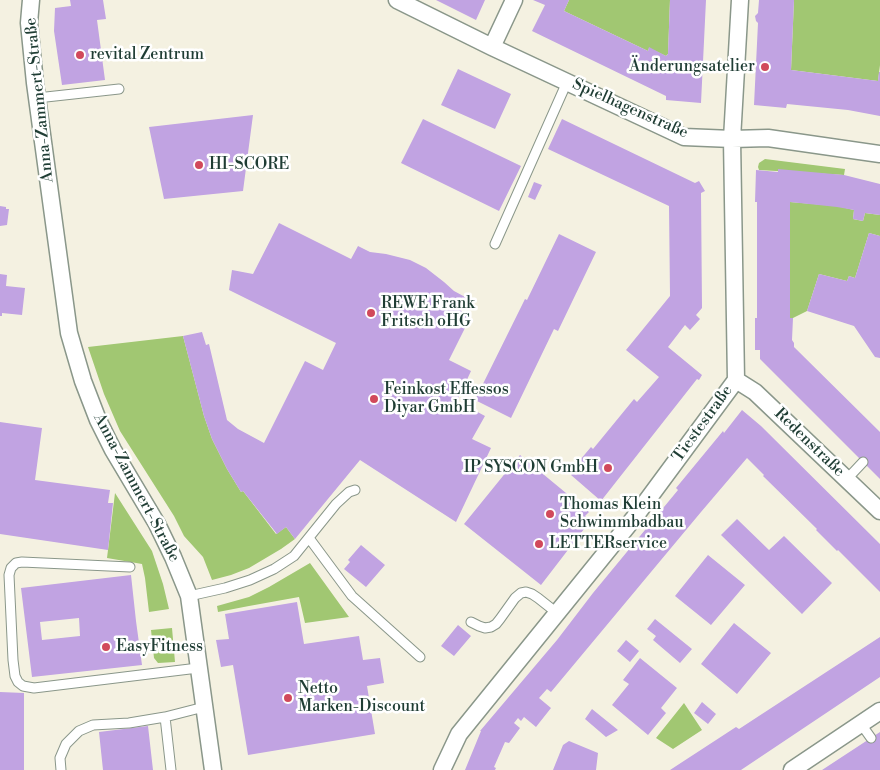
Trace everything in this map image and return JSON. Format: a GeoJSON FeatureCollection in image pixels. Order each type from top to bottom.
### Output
{"type":"FeatureCollection","features":[{"type":"Feature","properties":{"kind":"street","name":"Anna-Zammert-Straße"},"geometry":{"type":"LineString","coordinates":[[32,0],[29,23],[37,98],[69,333],[83,381],[98,420],[113,450],[157,524],[189,596],[213,770]]}},
{"type":"Feature","properties":{"kind":"street","name":"Spielhagenstraße"},"geometry":{"type":"LineString","coordinates":[[397,0],[684,137],[768,138],[880,154]]}},
{"type":"Feature","properties":{"kind":"street"},"geometry":{"type":"LineString","coordinates":[[492,46],[514,0]]}},
{"type":"Feature","properties":{"kind":"street","name":"Tiestestraße"},"geometry":{"type":"LineString","coordinates":[[442,770],[459,734],[634,518],[736,380],[732,139],[740,0]]}},
{"type":"Feature","properties":{"kind":"street","name":"Redenstraße"},"geometry":{"type":"LineString","coordinates":[[736,380],[755,392],[880,511]]}},
{"type":"Feature","properties":{"kind":"street"},"geometry":{"type":"LineString","coordinates":[[798,768],[880,711]]}},
{"type":"Feature","properties":{"kind":"lane"},"geometry":{"type":"LineString","coordinates":[[495,244],[568,82]]}},
{"type":"Feature","properties":{"kind":"lane"},"geometry":{"type":"LineString","coordinates":[[37,98],[119,89]]}},
{"type":"Feature","properties":{"kind":"lane"},"geometry":{"type":"LineString","coordinates":[[847,480],[863,462]]}},
{"type":"Feature","properties":{"kind":"lane"},"geometry":{"type":"LineString","coordinates":[[189,596],[225,588],[274,570],[294,556],[336,504],[348,492],[355,490]]}},
{"type":"Feature","properties":{"kind":"lane"},"geometry":{"type":"LineString","coordinates":[[309,538],[352,596],[420,656]]}},
{"type":"Feature","properties":{"kind":"lane"},"geometry":{"type":"LineString","coordinates":[[130,568],[22,562],[16,563],[11,568],[13,660],[15,676],[18,682],[23,686],[34,688],[198,668]]}},
{"type":"Feature","properties":{"kind":"lane"},"geometry":{"type":"LineString","coordinates":[[471,622],[485,628],[491,627],[496,624],[518,595],[526,592],[538,598],[557,613]]}},
{"type":"Feature","properties":{"kind":"lane"},"geometry":{"type":"LineString","coordinates":[[61,770],[60,758],[66,744],[79,731],[93,726],[129,723],[204,708]]}},
{"type":"Feature","properties":{"kind":"lane"},"geometry":{"type":"LineString","coordinates":[[165,717],[171,770]]}},
{"type":"Feature","properties":{"kind":"lane"},"geometry":{"type":"LineString","coordinates":[[861,724],[871,738]]}},
{"type":"Feature","properties":{"kind":"green space"},"geometry":{"type":"Polygon","coordinates":[[[569,0],[670,0],[668,54],[666,56],[649,48],[648,51],[564,11],[569,0]]]}},
{"type":"Feature","properties":{"kind":"green space"},"geometry":{"type":"Polygon","coordinates":[[[794,0],[880,0],[880,65],[878,81],[791,70],[794,0]]]}},
{"type":"Feature","properties":{"kind":"green space"},"geometry":{"type":"Polygon","coordinates":[[[765,159],[845,169],[844,175],[759,170],[759,163],[765,159]]]}},
{"type":"Feature","properties":{"kind":"green space"},"geometry":{"type":"Polygon","coordinates":[[[790,202],[837,206],[854,210],[853,219],[863,221],[865,213],[880,215],[880,236],[869,233],[855,278],[849,276],[847,281],[819,274],[807,311],[793,318],[790,318],[790,202]]]}},
{"type":"Feature","properties":{"kind":"green space"},"geometry":{"type":"Polygon","coordinates":[[[183,336],[204,416],[212,439],[227,469],[241,492],[243,491],[276,534],[286,527],[295,539],[249,568],[212,580],[203,557],[184,536],[174,516],[120,431],[104,394],[88,347],[183,336]]]}},
{"type":"Feature","properties":{"kind":"green space"},"geometry":{"type":"Polygon","coordinates":[[[115,493],[152,551],[169,609],[149,612],[142,564],[107,558],[115,493]]]}},
{"type":"Feature","properties":{"kind":"green space"},"geometry":{"type":"Polygon","coordinates":[[[310,563],[349,617],[305,623],[299,597],[218,612],[217,606],[249,597],[310,563]]]}},
{"type":"Feature","properties":{"kind":"green space"},"geometry":{"type":"Polygon","coordinates":[[[172,628],[175,662],[158,663],[154,658],[151,630],[172,628]]]}},
{"type":"Feature","properties":{"kind":"green space"},"geometry":{"type":"Polygon","coordinates":[[[684,703],[702,730],[673,749],[656,738],[684,703]]]}},
{"type":"Feature","properties":{"kind":"building","name":"revital Zentrum"},"geometry":{"type":"Polygon","coordinates":[[[70,0],[103,0],[106,19],[97,20],[105,80],[62,85],[54,31],[55,8],[71,6],[70,0]]]}},
{"type":"Feature","properties":{"kind":"building"},"geometry":{"type":"Polygon","coordinates":[[[436,0],[485,0],[476,20],[436,0]]]}},
{"type":"Feature","properties":{"kind":"building"},"geometry":{"type":"Polygon","coordinates":[[[533,0],[569,0],[564,11],[648,51],[649,47],[666,56],[668,54],[670,0],[706,0],[701,103],[666,100],[666,96],[532,31],[545,5],[533,0]]]}},
{"type":"Feature","properties":{"kind":"building"},"geometry":{"type":"Polygon","coordinates":[[[759,0],[794,0],[791,70],[878,81],[880,72],[880,116],[848,110],[787,104],[786,108],[754,105],[758,23],[755,16],[758,13],[759,0]]]}},
{"type":"Feature","properties":{"kind":"building"},"geometry":{"type":"Polygon","coordinates":[[[458,69],[511,94],[495,129],[441,105],[458,69]]]}},
{"type":"Feature","properties":{"kind":"building"},"geometry":{"type":"Polygon","coordinates":[[[253,115],[243,191],[164,199],[149,127],[253,115]]]}},
{"type":"Feature","properties":{"kind":"building"},"geometry":{"type":"Polygon","coordinates":[[[423,119],[521,166],[499,211],[401,163],[423,119]]]}},
{"type":"Feature","properties":{"kind":"building"},"geometry":{"type":"Polygon","coordinates":[[[562,119],[695,183],[699,181],[705,191],[701,193],[702,308],[696,315],[700,319],[690,330],[685,325],[668,347],[702,375],[601,501],[571,475],[582,462],[580,460],[591,447],[593,449],[634,399],[637,402],[659,377],[626,350],[670,296],[669,206],[548,149],[562,119]]]}},
{"type":"Feature","properties":{"kind":"building"},"geometry":{"type":"Polygon","coordinates":[[[778,169],[844,175],[880,184],[880,215],[865,213],[863,221],[853,219],[854,210],[790,202],[790,318],[793,318],[792,340],[794,347],[880,432],[880,479],[760,359],[760,350],[755,350],[755,318],[757,318],[756,170],[778,172],[778,169]]]}},
{"type":"Feature","properties":{"kind":"building"},"geometry":{"type":"Polygon","coordinates":[[[534,182],[542,185],[535,200],[528,197],[534,182]]]}},
{"type":"Feature","properties":{"kind":"building"},"geometry":{"type":"Polygon","coordinates":[[[0,206],[9,209],[7,225],[0,226],[0,206]]]}},
{"type":"Feature","properties":{"kind":"building"},"geometry":{"type":"Polygon","coordinates":[[[279,223],[351,259],[358,246],[370,252],[410,260],[426,268],[454,291],[467,298],[461,311],[471,316],[449,360],[471,371],[457,401],[485,416],[472,439],[491,448],[456,522],[360,460],[295,539],[286,527],[277,534],[243,491],[241,492],[227,469],[212,439],[204,416],[183,336],[202,332],[206,345],[209,344],[227,420],[238,429],[264,443],[305,361],[323,370],[336,343],[229,290],[232,270],[253,274],[279,223]]]}},
{"type":"Feature","properties":{"kind":"building"},"geometry":{"type":"Polygon","coordinates":[[[869,233],[880,236],[880,358],[875,357],[854,326],[807,311],[819,274],[847,281],[849,276],[855,278],[869,233]]]}},
{"type":"Feature","properties":{"kind":"building"},"geometry":{"type":"Polygon","coordinates":[[[559,234],[596,252],[558,331],[554,329],[511,418],[475,400],[559,234]]]}},
{"type":"Feature","properties":{"kind":"building"},"geometry":{"type":"Polygon","coordinates":[[[0,274],[7,275],[6,286],[25,288],[22,315],[2,313],[2,316],[0,316],[0,274]]]}},
{"type":"Feature","properties":{"kind":"building"},"geometry":{"type":"Polygon","coordinates":[[[742,410],[761,426],[880,544],[880,592],[816,530],[747,458],[551,692],[547,689],[539,698],[551,708],[536,727],[524,717],[521,721],[518,718],[514,723],[520,728],[509,743],[505,742],[494,767],[496,768],[495,770],[465,770],[480,731],[557,640],[678,490],[676,488],[742,410]]]}},
{"type":"Feature","properties":{"kind":"building"},"geometry":{"type":"Polygon","coordinates":[[[0,422],[42,428],[35,480],[110,490],[108,503],[113,503],[108,550],[0,534],[0,422]]]}},
{"type":"Feature","properties":{"kind":"building"},"geometry":{"type":"Polygon","coordinates":[[[520,455],[589,512],[585,516],[591,520],[541,585],[464,524],[520,455]]]}},
{"type":"Feature","properties":{"kind":"building"},"geometry":{"type":"Polygon","coordinates":[[[737,519],[769,550],[784,536],[832,583],[802,614],[721,535],[737,519]]]}},
{"type":"Feature","properties":{"kind":"building"},"geometry":{"type":"Polygon","coordinates":[[[361,545],[385,565],[366,587],[344,569],[350,562],[348,560],[361,545]]]}},
{"type":"Feature","properties":{"kind":"building"},"geometry":{"type":"Polygon","coordinates":[[[708,555],[745,585],[711,625],[675,596],[708,555]]]}},
{"type":"Feature","properties":{"kind":"building"},"geometry":{"type":"Polygon","coordinates":[[[131,575],[142,665],[32,677],[21,588],[131,575]],[[79,618],[40,622],[42,640],[80,636],[79,618]]]}},
{"type":"Feature","properties":{"kind":"building"},"geometry":{"type":"Polygon","coordinates":[[[297,602],[304,644],[359,636],[363,660],[380,658],[384,683],[367,686],[375,734],[248,755],[233,665],[221,667],[216,640],[229,639],[225,614],[297,602]]]}},
{"type":"Feature","properties":{"kind":"building"},"geometry":{"type":"Polygon","coordinates":[[[655,619],[692,649],[680,663],[653,640],[656,636],[647,629],[655,619]]]}},
{"type":"Feature","properties":{"kind":"building"},"geometry":{"type":"Polygon","coordinates":[[[734,623],[771,653],[737,694],[701,664],[734,623]]]}},
{"type":"Feature","properties":{"kind":"building"},"geometry":{"type":"Polygon","coordinates":[[[458,625],[471,636],[454,656],[441,646],[458,625]]]}},
{"type":"Feature","properties":{"kind":"building"},"geometry":{"type":"Polygon","coordinates":[[[880,637],[880,677],[741,770],[670,770],[736,727],[739,729],[880,637]]]}},
{"type":"Feature","properties":{"kind":"building"},"geometry":{"type":"Polygon","coordinates":[[[626,640],[639,651],[630,662],[617,651],[626,640]]]}},
{"type":"Feature","properties":{"kind":"building"},"geometry":{"type":"Polygon","coordinates":[[[640,658],[677,688],[661,708],[666,713],[648,735],[612,705],[629,684],[623,680],[640,658]]]}},
{"type":"Feature","properties":{"kind":"building"},"geometry":{"type":"Polygon","coordinates":[[[0,692],[24,693],[24,770],[0,770],[0,692]]]}},
{"type":"Feature","properties":{"kind":"building"},"geometry":{"type":"Polygon","coordinates":[[[702,702],[716,714],[708,724],[694,713],[702,702]]]}},
{"type":"Feature","properties":{"kind":"building"},"geometry":{"type":"Polygon","coordinates":[[[592,709],[618,730],[606,737],[585,719],[592,709]]]}},
{"type":"Feature","properties":{"kind":"building"},"geometry":{"type":"Polygon","coordinates":[[[148,726],[153,770],[103,770],[99,732],[148,726]]]}},
{"type":"Feature","properties":{"kind":"building"},"geometry":{"type":"Polygon","coordinates":[[[880,732],[880,770],[822,770],[880,732]]]}},
{"type":"Feature","properties":{"kind":"building"},"geometry":{"type":"Polygon","coordinates":[[[569,741],[598,753],[596,770],[553,770],[563,745],[569,741]]]}},
{"type":"Feature","properties":{"kind":"place","name":"revital Zentrum"},"geometry":{"type":"Point","coordinates":[80,55]}},
{"type":"Feature","properties":{"kind":"place","name":"Änderungsatelier"},"geometry":{"type":"Point","coordinates":[765,67]}},
{"type":"Feature","properties":{"kind":"place","name":"HI-SCORE"},"geometry":{"type":"Point","coordinates":[199,165]}},
{"type":"Feature","properties":{"kind":"place","name":"REWE Frank Fritsch oHG"},"geometry":{"type":"Point","coordinates":[371,313]}},
{"type":"Feature","properties":{"kind":"place","name":"Feinkost Effessos Diyar GmbH"},"geometry":{"type":"Point","coordinates":[374,399]}},
{"type":"Feature","properties":{"kind":"place","name":"IP SYSCON GmbH"},"geometry":{"type":"Point","coordinates":[608,468]}},
{"type":"Feature","properties":{"kind":"place","name":"Thomas Klein Schwimmbadbau"},"geometry":{"type":"Point","coordinates":[550,514]}},
{"type":"Feature","properties":{"kind":"place","name":"LETTERservice"},"geometry":{"type":"Point","coordinates":[539,544]}},
{"type":"Feature","properties":{"kind":"place","name":"EasyFitness"},"geometry":{"type":"Point","coordinates":[106,647]}},
{"type":"Feature","properties":{"kind":"place","name":"Netto Marken-Discount"},"geometry":{"type":"Point","coordinates":[288,698]}}]}
